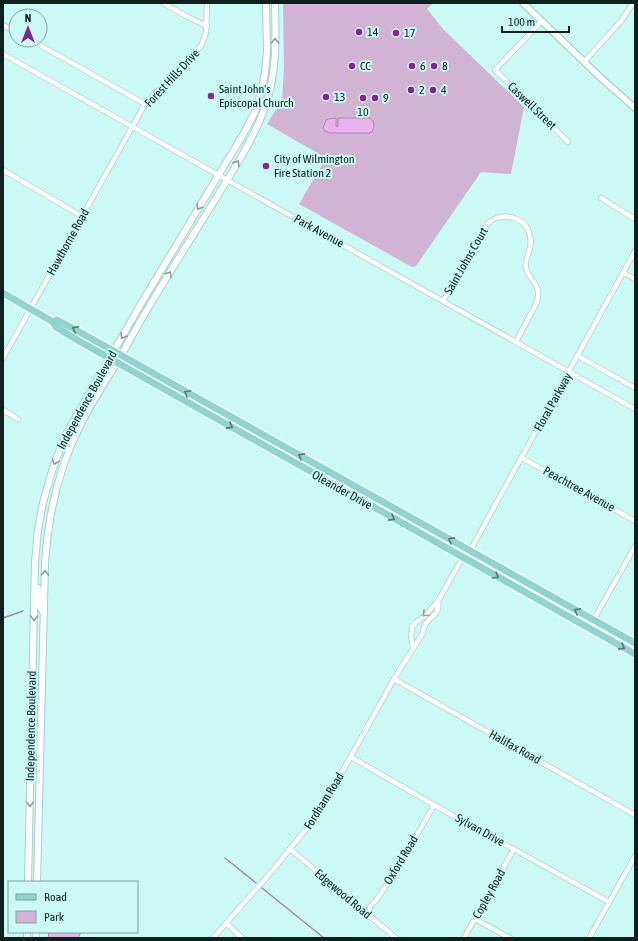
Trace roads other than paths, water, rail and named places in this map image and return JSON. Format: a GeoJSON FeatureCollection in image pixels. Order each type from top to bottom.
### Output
{"type":"FeatureCollection","features":[{"type":"Feature","properties":{"kind":"main road","name":"Independence Boulevard"},"geometry":{"type":"LineString","coordinates":[[28,881],[35,562],[40,516],[47,484],[58,453],[70,426],[142,302],[247,128],[258,103],[263,82],[266,51],[266,3]]}},
{"type":"Feature","properties":{"kind":"main road","name":"Independence Boulevard"},"geometry":{"type":"LineString","coordinates":[[37,881],[45,564],[47,537],[57,486],[77,431],[149,307],[253,136],[264,110],[272,78],[275,56],[275,3]]}},
{"type":"Feature","properties":{"kind":"main road","name":"Oleander Drive"},"geometry":{"type":"LineString","coordinates":[[3,293],[52,322],[56,328],[117,363],[635,654]]}},
{"type":"Feature","properties":{"kind":"main road","name":"Oleander Drive"},"geometry":{"type":"LineString","coordinates":[[52,322],[57,320],[76,330],[635,643]]}},
{"type":"Feature","properties":{"kind":"main road"},"geometry":{"type":"LineString","coordinates":[[35,562],[39,606],[44,612]]}},
{"type":"Feature","properties":{"kind":"street"},"geometry":{"type":"LineString","coordinates":[[163,3],[207,26]]}},
{"type":"Feature","properties":{"kind":"street","name":"Forest Hills Drive"},"geometry":{"type":"LineString","coordinates":[[132,127],[146,104],[200,48],[207,26],[208,3]]}},
{"type":"Feature","properties":{"kind":"street"},"geometry":{"type":"LineString","coordinates":[[523,3],[601,78],[635,108]]}},
{"type":"Feature","properties":{"kind":"street"},"geometry":{"type":"LineString","coordinates":[[585,61],[621,21],[633,3]]}},
{"type":"Feature","properties":{"kind":"street","name":"Caswell Street"},"geometry":{"type":"LineString","coordinates":[[542,21],[495,70],[568,142]]}},
{"type":"Feature","properties":{"kind":"street"},"geometry":{"type":"LineString","coordinates":[[44,48],[146,104]]}},
{"type":"Feature","properties":{"kind":"street","name":"Park Avenue"},"geometry":{"type":"LineString","coordinates":[[3,54],[635,408]]}},
{"type":"Feature","properties":{"kind":"street","name":"Hawthorne Road"},"geometry":{"type":"LineString","coordinates":[[3,358],[132,127]]}},
{"type":"Feature","properties":{"kind":"street"},"geometry":{"type":"LineString","coordinates":[[3,170],[83,217]]}},
{"type":"Feature","properties":{"kind":"street"},"geometry":{"type":"LineString","coordinates":[[601,198],[635,219]]}},
{"type":"Feature","properties":{"kind":"street","name":"Saint Johns Court"},"geometry":{"type":"LineString","coordinates":[[443,301],[488,223],[496,218],[504,216],[519,220],[526,226],[530,234],[531,246],[525,266],[528,274],[537,286],[539,295],[537,302],[516,342]]}},
{"type":"Feature","properties":{"kind":"street","name":"Floral Parkway"},"geometry":{"type":"LineString","coordinates":[[470,551],[635,251]]}},
{"type":"Feature","properties":{"kind":"street"},"geometry":{"type":"LineString","coordinates":[[624,273],[635,279]]}},
{"type":"Feature","properties":{"kind":"street"},"geometry":{"type":"LineString","coordinates":[[578,356],[635,388]]}},
{"type":"Feature","properties":{"kind":"street"},"geometry":{"type":"LineString","coordinates":[[3,410],[18,419]]}},
{"type":"Feature","properties":{"kind":"street","name":"Peachtree Avenue"},"geometry":{"type":"LineString","coordinates":[[522,458],[635,521]]}},
{"type":"Feature","properties":{"kind":"street"},"geometry":{"type":"LineString","coordinates":[[589,628],[635,546]]}},
{"type":"Feature","properties":{"kind":"street","name":"Fordham Road"},"geometry":{"type":"LineString","coordinates":[[413,648],[411,636],[412,627],[416,622],[425,616],[438,601],[463,557],[470,551]]}},
{"type":"Feature","properties":{"kind":"street","name":"Fordham Road"},"geometry":{"type":"LineString","coordinates":[[213,938],[290,850],[322,808],[394,679],[423,633],[424,624],[439,607],[438,601]]}},
{"type":"Feature","properties":{"kind":"street","name":"Halifax Road"},"geometry":{"type":"LineString","coordinates":[[394,679],[635,815]]}},
{"type":"Feature","properties":{"kind":"street","name":"Sylvan Drive"},"geometry":{"type":"LineString","coordinates":[[351,757],[609,902]]}},
{"type":"Feature","properties":{"kind":"street","name":"Oxford Road"},"geometry":{"type":"LineString","coordinates":[[365,913],[395,873],[434,805]]}},
{"type":"Feature","properties":{"kind":"street","name":"Copley Road"},"geometry":{"type":"LineString","coordinates":[[464,938],[514,849]]}},
{"type":"Feature","properties":{"kind":"street","name":"Edgewood Road"},"geometry":{"type":"LineString","coordinates":[[290,850],[396,938]]}},
{"type":"Feature","properties":{"kind":"street"},"geometry":{"type":"LineString","coordinates":[[589,938],[635,856]]}},
{"type":"Feature","properties":{"kind":"street"},"geometry":{"type":"LineString","coordinates":[[475,919],[510,938]]}},
{"type":"Feature","properties":{"kind":"street"},"geometry":{"type":"LineString","coordinates":[[226,923],[242,938]]}},
{"type":"Feature","properties":{"kind":"waterway"},"geometry":{"type":"LineString","coordinates":[[3,618],[23,611]]}},
{"type":"Feature","properties":{"kind":"waterway"},"geometry":{"type":"LineString","coordinates":[[225,858],[256,883]]}},
{"type":"Feature","properties":{"kind":"waterway"},"geometry":{"type":"LineString","coordinates":[[262,888],[324,938]]}},
{"type":"Feature","properties":{"kind":"place","name":"14"},"geometry":{"type":"Point","coordinates":[359,32]}},
{"type":"Feature","properties":{"kind":"place","name":"17"},"geometry":{"type":"Point","coordinates":[396,33]}},
{"type":"Feature","properties":{"kind":"place","name":"CC"},"geometry":{"type":"Point","coordinates":[352,66]}},
{"type":"Feature","properties":{"kind":"place","name":"6"},"geometry":{"type":"Point","coordinates":[412,66]}},
{"type":"Feature","properties":{"kind":"place","name":"8"},"geometry":{"type":"Point","coordinates":[434,66]}},
{"type":"Feature","properties":{"kind":"place","name":"2"},"geometry":{"type":"Point","coordinates":[411,90]}},
{"type":"Feature","properties":{"kind":"place","name":"4"},"geometry":{"type":"Point","coordinates":[433,90]}},
{"type":"Feature","properties":{"kind":"place","name":"Saint John's Episcopal Church"},"geometry":{"type":"Point","coordinates":[211,96]}},
{"type":"Feature","properties":{"kind":"place","name":"13"},"geometry":{"type":"Point","coordinates":[326,97]}},
{"type":"Feature","properties":{"kind":"place","name":"10"},"geometry":{"type":"Point","coordinates":[363,98]}},
{"type":"Feature","properties":{"kind":"place","name":"9"},"geometry":{"type":"Point","coordinates":[375,98]}},
{"type":"Feature","properties":{"kind":"place","name":"City of Wilmington Fire Station 2"},"geometry":{"type":"Point","coordinates":[266,166]}}]}
